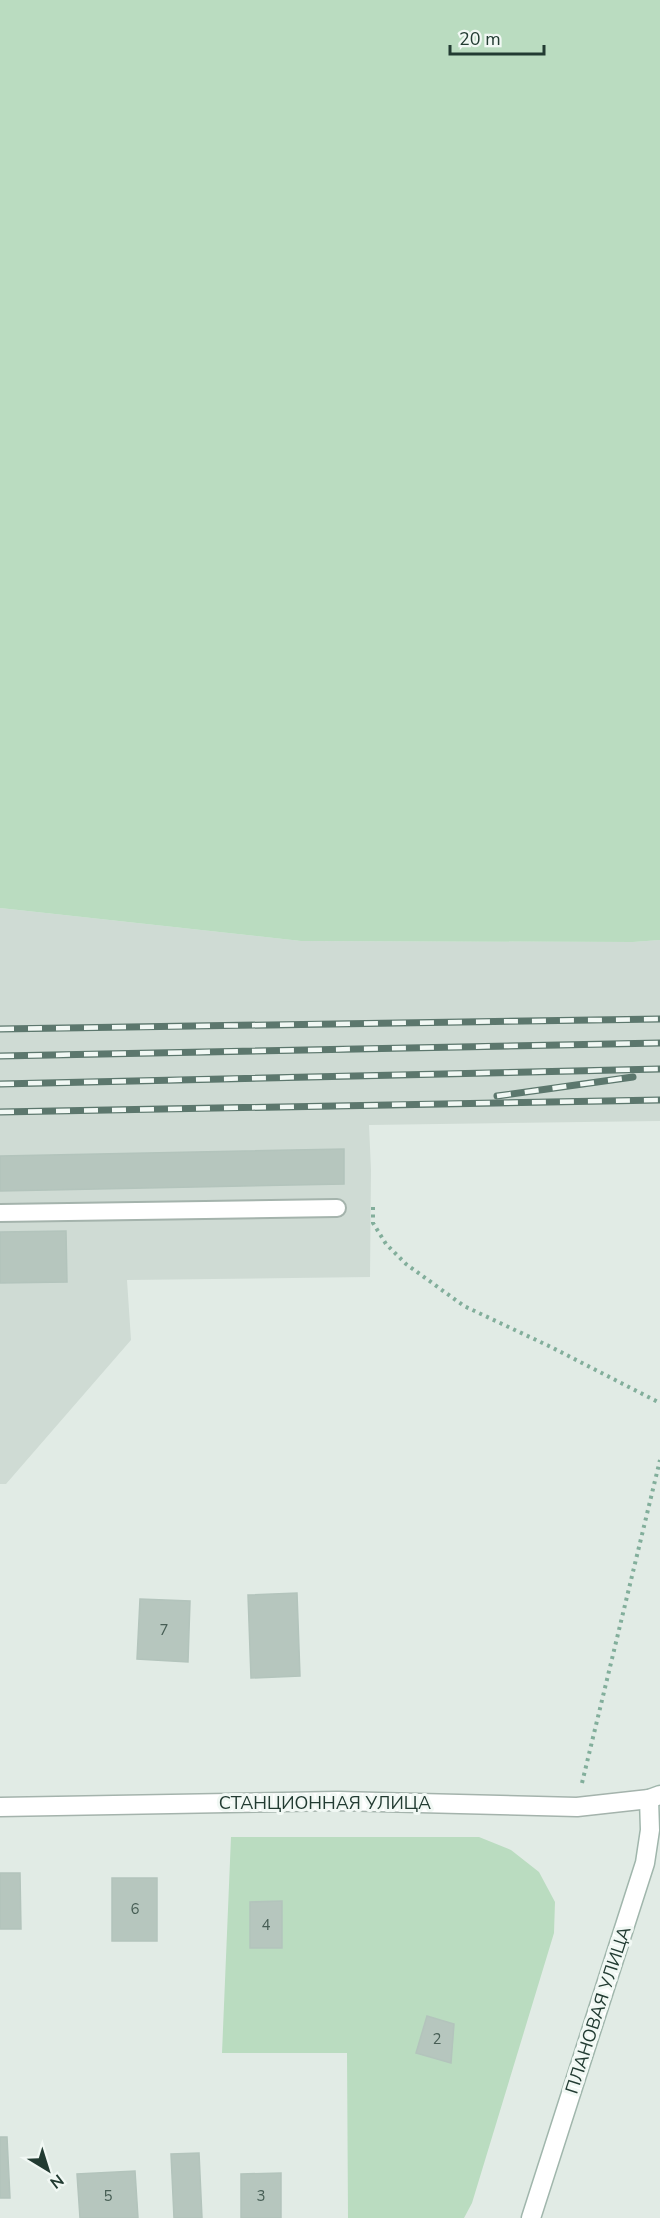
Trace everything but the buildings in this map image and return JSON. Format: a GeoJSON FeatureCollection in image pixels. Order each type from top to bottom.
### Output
{"type":"FeatureCollection","features":[{"type":"Feature","properties":{"kind":"street","name":"СТАНЦИОННАЯ УЛИЦА"},"geometry":{"type":"LineString","coordinates":[[0,1807],[338,1801],[577,1807],[655,1797]]}},
{"type":"Feature","properties":{"kind":"street","name":"ПЛАНОВАЯ УЛИЦА"},"geometry":{"type":"LineString","coordinates":[[531,2218],[645,1863],[655,1797]]}},
{"type":"Feature","properties":{"kind":"lane"},"geometry":{"type":"LineString","coordinates":[[0,1213],[337,1208]]}},
{"type":"Feature","properties":{"kind":"path"},"geometry":{"type":"LineString","coordinates":[[373,1207],[373,1223],[386,1244],[406,1264],[464,1306],[551,1347],[660,1403]]}},
{"type":"Feature","properties":{"kind":"path"},"geometry":{"type":"LineString","coordinates":[[577,1807],[660,1460]]}},
{"type":"Feature","properties":{"kind":"shaded area"},"geometry":{"type":"Polygon","coordinates":[[[0,908],[301,941],[633,942],[660,940],[660,1121],[369,1125],[370,1277],[127,1280],[131,1340],[6,1484],[0,1484],[0,908]]]}},
{"type":"Feature","properties":{"kind":"green space"},"geometry":{"type":"Polygon","coordinates":[[[0,0],[660,0],[660,940],[633,942],[301,941],[0,908],[0,0]]]}},
{"type":"Feature","properties":{"kind":"green space"},"geometry":{"type":"Polygon","coordinates":[[[231,1837],[479,1837],[511,1850],[539,1872],[555,1902],[554,1933],[472,2203],[464,2218],[348,2218],[347,2053],[222,2053],[231,1837]]]}},
{"type":"Feature","properties":{"kind":"railway"},"geometry":{"type":"LineString","coordinates":[[0,1029],[660,1019]]}},
{"type":"Feature","properties":{"kind":"railway"},"geometry":{"type":"LineString","coordinates":[[0,1056],[660,1043]]}},
{"type":"Feature","properties":{"kind":"railway"},"geometry":{"type":"LineString","coordinates":[[0,1084],[660,1069]]}},
{"type":"Feature","properties":{"kind":"railway"},"geometry":{"type":"LineString","coordinates":[[497,1096],[633,1077]]}},
{"type":"Feature","properties":{"kind":"railway"},"geometry":{"type":"LineString","coordinates":[[0,1112],[660,1100]]}}]}
